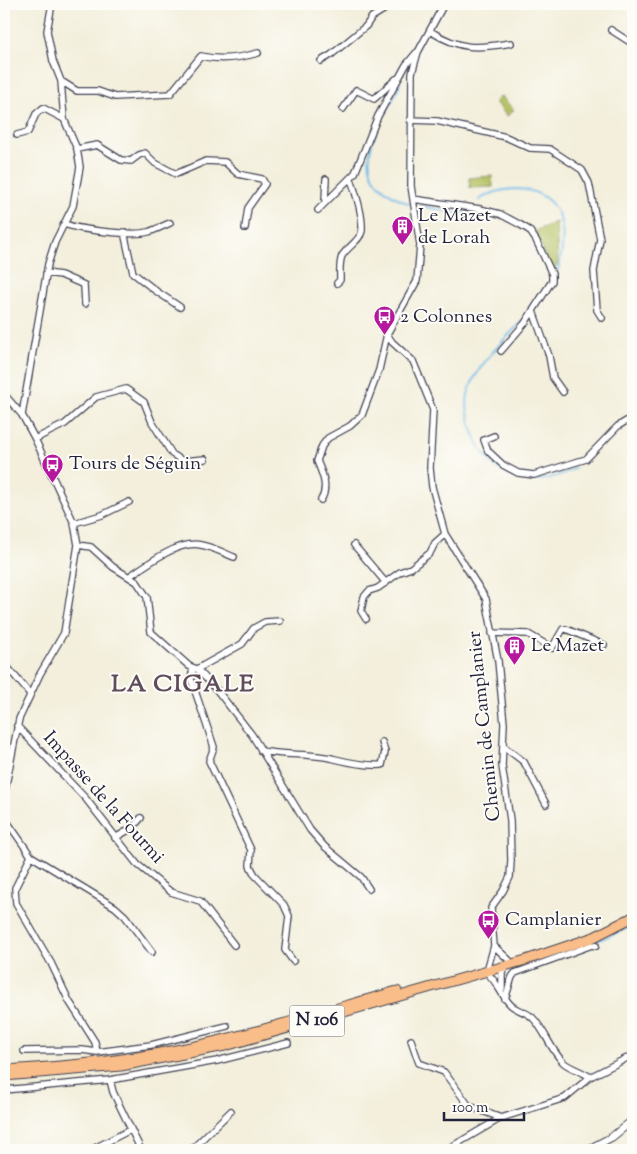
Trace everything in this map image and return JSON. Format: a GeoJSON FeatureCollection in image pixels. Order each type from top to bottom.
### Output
{"type":"FeatureCollection","features":[{"type":"Feature","properties":{"kind":"main road","name":"N 106"},"geometry":{"type":"LineString","coordinates":[[4,1077],[103,1068],[185,1055],[303,1025],[507,963],[633,918]]}},
{"type":"Feature","properties":{"kind":"main road","name":"N 106"},"geometry":{"type":"LineString","coordinates":[[4,1070],[93,1063],[182,1049],[262,1030],[487,969]]}},
{"type":"Feature","properties":{"kind":"street"},"geometry":{"type":"LineString","coordinates":[[22,415],[46,273],[55,242],[73,206],[80,176],[77,149],[64,119],[61,80],[53,61],[47,31],[52,4]]}},
{"type":"Feature","properties":{"kind":"street"},"geometry":{"type":"LineString","coordinates":[[320,61],[331,55],[366,26],[372,17],[393,4]]}},
{"type":"Feature","properties":{"kind":"street"},"geometry":{"type":"LineString","coordinates":[[321,500],[324,490],[322,471],[317,461],[318,456],[328,438],[350,426],[362,415],[379,370],[387,334],[417,281],[420,245],[413,199],[410,120],[412,73],[418,52],[444,4]]}},
{"type":"Feature","properties":{"kind":"street"},"geometry":{"type":"LineString","coordinates":[[430,30],[450,43],[480,48],[511,43]]}},
{"type":"Feature","properties":{"kind":"street"},"geometry":{"type":"LineString","coordinates":[[611,30],[633,44]]}},
{"type":"Feature","properties":{"kind":"street"},"geometry":{"type":"LineString","coordinates":[[318,210],[325,201],[352,180],[378,116],[406,64],[418,52]]}},
{"type":"Feature","properties":{"kind":"street"},"geometry":{"type":"LineString","coordinates":[[61,80],[77,91],[98,92],[115,97],[170,94],[201,56],[212,59],[258,53]]}},
{"type":"Feature","properties":{"kind":"street"},"geometry":{"type":"LineString","coordinates":[[343,109],[356,90],[374,99],[413,65]]}},
{"type":"Feature","properties":{"kind":"street"},"geometry":{"type":"LineString","coordinates":[[401,74],[412,73]]}},
{"type":"Feature","properties":{"kind":"street"},"geometry":{"type":"LineString","coordinates":[[17,136],[28,132],[36,114],[43,108],[64,119]]}},
{"type":"Feature","properties":{"kind":"street"},"geometry":{"type":"LineString","coordinates":[[410,120],[437,121],[498,135],[522,145],[556,151],[572,161],[587,176],[600,239],[594,270],[597,310],[602,318]]}},
{"type":"Feature","properties":{"kind":"street"},"geometry":{"type":"LineString","coordinates":[[77,149],[97,145],[121,160],[131,162],[139,154],[145,154],[155,163],[176,174],[206,161],[224,162],[238,174],[262,179],[265,184],[248,208],[245,228]]}},
{"type":"Feature","properties":{"kind":"street"},"geometry":{"type":"LineString","coordinates":[[325,201],[326,179]]}},
{"type":"Feature","properties":{"kind":"street"},"geometry":{"type":"LineString","coordinates":[[337,283],[340,280],[340,263],[343,254],[362,231],[359,206],[352,180]]}},
{"type":"Feature","properties":{"kind":"street"},"geometry":{"type":"LineString","coordinates":[[413,199],[500,214],[529,230],[536,240],[552,282],[533,311],[501,351]]}},
{"type":"Feature","properties":{"kind":"street"},"geometry":{"type":"LineString","coordinates":[[65,224],[82,229],[134,234],[148,232],[170,223]]}},
{"type":"Feature","properties":{"kind":"street"},"geometry":{"type":"LineString","coordinates":[[124,232],[133,273],[156,291],[180,306]]}},
{"type":"Feature","properties":{"kind":"street"},"geometry":{"type":"LineString","coordinates":[[46,273],[61,275],[84,285],[85,304]]}},
{"type":"Feature","properties":{"kind":"street"},"geometry":{"type":"LineString","coordinates":[[533,311],[549,356],[553,378],[563,392]]}},
{"type":"Feature","properties":{"kind":"street","name":"Chemin de Camplanier"},"geometry":{"type":"LineString","coordinates":[[387,334],[392,342],[413,361],[433,410],[430,468],[432,487],[445,534],[486,599],[498,661],[504,724],[502,766],[510,820],[511,861],[510,877],[491,908],[494,946],[487,969]]}},
{"type":"Feature","properties":{"kind":"street"},"geometry":{"type":"LineString","coordinates":[[35,439],[65,424],[96,397],[126,389],[144,402],[152,422],[172,454],[183,461],[205,459]]}},
{"type":"Feature","properties":{"kind":"street"},"geometry":{"type":"LineString","coordinates":[[4,394],[22,415],[35,439],[74,523],[78,545],[64,634],[30,694],[17,726],[4,795]]}},
{"type":"Feature","properties":{"kind":"street"},"geometry":{"type":"LineString","coordinates":[[494,436],[484,440],[488,451],[510,469],[518,473],[534,475],[586,459],[618,426],[633,417]]}},
{"type":"Feature","properties":{"kind":"street"},"geometry":{"type":"LineString","coordinates":[[74,523],[102,515],[129,502]]}},
{"type":"Feature","properties":{"kind":"street"},"geometry":{"type":"LineString","coordinates":[[366,619],[361,611],[364,597],[370,591],[386,583],[400,572],[411,568],[430,553],[435,543],[445,534]]}},
{"type":"Feature","properties":{"kind":"street"},"geometry":{"type":"LineString","coordinates":[[130,576],[155,558],[186,546],[199,544],[234,557]]}},
{"type":"Feature","properties":{"kind":"street"},"geometry":{"type":"LineString","coordinates":[[78,545],[91,547],[112,567],[130,576],[142,588],[147,598],[151,632],[195,669],[225,699],[318,840],[347,864],[369,889]]}},
{"type":"Feature","properties":{"kind":"street"},"geometry":{"type":"LineString","coordinates":[[354,545],[386,583]]}},
{"type":"Feature","properties":{"kind":"street"},"geometry":{"type":"LineString","coordinates":[[280,621],[265,622],[254,628],[242,644],[195,669],[190,679],[214,747],[209,761],[251,850],[250,866],[255,875],[284,905],[289,916],[285,950],[293,961]]}},
{"type":"Feature","properties":{"kind":"street"},"geometry":{"type":"LineString","coordinates":[[492,633],[528,634],[552,648],[563,630],[566,629],[604,645]]}},
{"type":"Feature","properties":{"kind":"street"},"geometry":{"type":"LineString","coordinates":[[4,663],[30,694]]}},
{"type":"Feature","properties":{"kind":"street","name":"Impasse de la Fourmi"},"geometry":{"type":"LineString","coordinates":[[17,726],[86,799],[137,864],[171,892],[200,901],[234,945]]}},
{"type":"Feature","properties":{"kind":"street"},"geometry":{"type":"LineString","coordinates":[[261,751],[282,755],[335,758],[348,764],[382,765],[385,752],[382,742]]}},
{"type":"Feature","properties":{"kind":"street"},"geometry":{"type":"LineString","coordinates":[[503,746],[524,762],[546,804]]}},
{"type":"Feature","properties":{"kind":"street"},"geometry":{"type":"LineString","coordinates":[[4,817],[31,856],[115,907],[125,916],[152,952]]}},
{"type":"Feature","properties":{"kind":"street"},"geometry":{"type":"LineString","coordinates":[[115,838],[132,828],[141,818]]}},
{"type":"Feature","properties":{"kind":"street"},"geometry":{"type":"LineString","coordinates":[[31,856],[15,888],[16,903],[75,1012],[95,1042],[98,1052]]}},
{"type":"Feature","properties":{"kind":"street"},"geometry":{"type":"LineString","coordinates":[[504,996],[515,973],[592,945],[596,946]]}},
{"type":"Feature","properties":{"kind":"street"},"geometry":{"type":"LineString","coordinates":[[494,946],[507,963],[502,973],[504,996]]}},
{"type":"Feature","properties":{"kind":"street"},"geometry":{"type":"LineString","coordinates":[[487,969],[510,1006],[527,1013],[536,1022],[555,1053],[565,1064],[579,1069],[590,1077]]}},
{"type":"Feature","properties":{"kind":"street"},"geometry":{"type":"LineString","coordinates":[[24,1051],[82,1050],[98,1052],[151,1045],[227,1026]]}},
{"type":"Feature","properties":{"kind":"street"},"geometry":{"type":"LineString","coordinates":[[411,1040],[419,1063],[444,1072],[468,1106],[501,1118]]}},
{"type":"Feature","properties":{"kind":"street"},"geometry":{"type":"LineString","coordinates":[[4,1090],[110,1080],[217,1061],[288,1043]]}},
{"type":"Feature","properties":{"kind":"street"},"geometry":{"type":"LineString","coordinates":[[446,1150],[501,1118],[565,1098],[590,1077],[633,1055]]}},
{"type":"Feature","properties":{"kind":"street"},"geometry":{"type":"LineString","coordinates":[[110,1080],[113,1092],[141,1150]]}},
{"type":"Feature","properties":{"kind":"street"},"geometry":{"type":"LineString","coordinates":[[191,1150],[231,1111]]}},
{"type":"Feature","properties":{"kind":"street"},"geometry":{"type":"LineString","coordinates":[[586,1150],[612,1137],[633,1120]]}},
{"type":"Feature","properties":{"kind":"street"},"geometry":{"type":"LineString","coordinates":[[91,1150],[130,1130]]}},
{"type":"Feature","properties":{"kind":"green space"},"geometry":{"type":"Polygon","coordinates":[[[501,96],[514,110],[507,116],[495,102],[501,96]]]}},
{"type":"Feature","properties":{"kind":"green space"},"geometry":{"type":"Polygon","coordinates":[[[492,176],[493,187],[470,188],[469,178],[492,176]]]}},
{"type":"Feature","properties":{"kind":"green space"},"geometry":{"type":"Polygon","coordinates":[[[556,222],[558,263],[552,272],[535,231],[556,222]]]}},
{"type":"Feature","properties":{"kind":"waterway"},"geometry":{"type":"LineString","coordinates":[[400,83],[374,136],[369,161],[371,172],[376,181],[395,197],[410,204]]}},
{"type":"Feature","properties":{"kind":"waterway"},"geometry":{"type":"LineString","coordinates":[[479,200],[489,194],[512,189],[535,192],[553,205],[559,216],[562,229],[561,257],[558,270]]}},
{"type":"Feature","properties":{"kind":"waterway"},"geometry":{"type":"LineString","coordinates":[[422,206],[460,214],[468,212]]}},
{"type":"Feature","properties":{"kind":"waterway"},"geometry":{"type":"LineString","coordinates":[[522,321],[478,371],[469,391],[467,399],[468,412],[477,443],[486,457],[497,468],[525,479],[558,476],[575,468]]}},
{"type":"Feature","properties":{"kind":"waterway"},"geometry":{"type":"LineString","coordinates":[[592,943],[633,926]]}},
{"type":"Feature","properties":{"kind":"place","name":"Le Mazet de Lorah"},"geometry":{"type":"Point","coordinates":[402,246]}},
{"type":"Feature","properties":{"kind":"place","name":"2 Colonnes"},"geometry":{"type":"Point","coordinates":[384,336]}},
{"type":"Feature","properties":{"kind":"place","name":"Tours de Séguin"},"geometry":{"type":"Point","coordinates":[53,483]}},
{"type":"Feature","properties":{"kind":"place","name":"Le Mazet"},"geometry":{"type":"Point","coordinates":[515,665]}},
{"type":"Feature","properties":{"kind":"place","name":"Camplanier"},"geometry":{"type":"Point","coordinates":[489,939]}},
{"type":"Feature","properties":{"kind":"district","name":"LA CIGALE"},"geometry":{"type":"Point","coordinates":[183,685]}}]}
